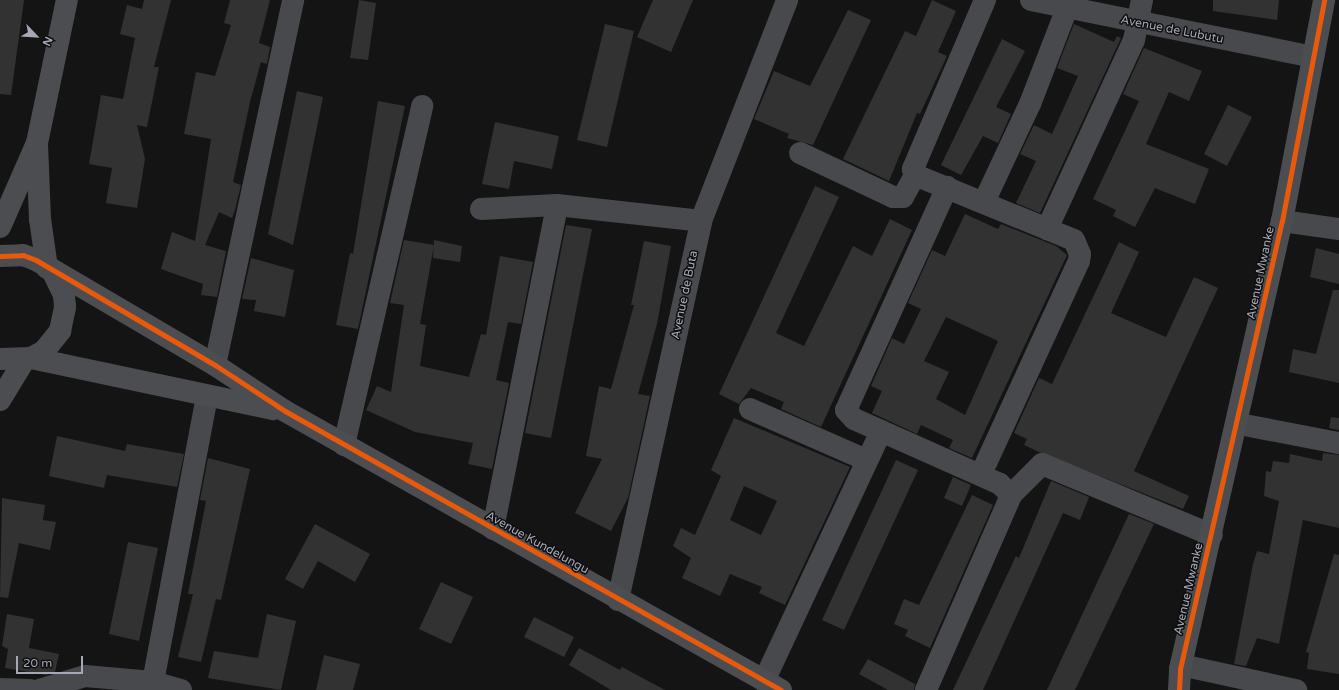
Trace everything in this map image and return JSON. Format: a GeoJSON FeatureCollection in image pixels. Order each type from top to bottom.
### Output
{"type":"FeatureCollection","features":[{"type":"Feature","properties":{"kind":"street"},"geometry":{"type":"LineString","coordinates":[[0,226],[37,144],[67,0]]}},
{"type":"Feature","properties":{"kind":"street"},"geometry":{"type":"LineString","coordinates":[[215,365],[293,0]]}},
{"type":"Feature","properties":{"kind":"street","name":"Avenue de Buta"},"geometry":{"type":"LineString","coordinates":[[618,600],[701,221],[787,0]]}},
{"type":"Feature","properties":{"kind":"street"},"geometry":{"type":"LineString","coordinates":[[800,153],[893,197],[903,197],[915,175],[914,164],[985,0]]}},
{"type":"Feature","properties":{"kind":"street","name":"Avenue de Lubutu"},"geometry":{"type":"LineString","coordinates":[[1031,0],[1137,24],[1313,58]]}},
{"type":"Feature","properties":{"kind":"street"},"geometry":{"type":"LineString","coordinates":[[1047,229],[1116,81],[1137,24],[1142,0]]}},
{"type":"Feature","properties":{"kind":"street","name":"Avenue Mwanke"},"geometry":{"type":"LineString","coordinates":[[1180,675],[1239,424],[1282,221],[1324,0]]}},
{"type":"Feature","properties":{"kind":"street"},"geometry":{"type":"LineString","coordinates":[[984,202],[1030,104],[1067,8]]}},
{"type":"Feature","properties":{"kind":"street"},"geometry":{"type":"LineString","coordinates":[[344,445],[422,106]]}},
{"type":"Feature","properties":{"kind":"street"},"geometry":{"type":"LineString","coordinates":[[0,400],[28,358],[53,342],[64,320],[64,295],[50,270],[40,218],[37,144]]}},
{"type":"Feature","properties":{"kind":"street"},"geometry":{"type":"LineString","coordinates":[[915,175],[1074,240],[1080,254],[1079,261],[981,474]]}},
{"type":"Feature","properties":{"kind":"street"},"geometry":{"type":"LineString","coordinates":[[947,187],[846,410],[848,416],[981,474],[1008,488],[1011,495]]}},
{"type":"Feature","properties":{"kind":"street"},"geometry":{"type":"LineString","coordinates":[[481,208],[557,205],[701,221]]}},
{"type":"Feature","properties":{"kind":"street"},"geometry":{"type":"LineString","coordinates":[[493,529],[557,205]]}},
{"type":"Feature","properties":{"kind":"street"},"geometry":{"type":"LineString","coordinates":[[1282,221],[1339,229]]}},
{"type":"Feature","properties":{"kind":"street","name":"Avenue Kundelungu"},"geometry":{"type":"LineString","coordinates":[[0,256],[23,255],[50,270],[215,365],[285,411],[344,445],[773,686]]}},
{"type":"Feature","properties":{"kind":"street"},"geometry":{"type":"LineString","coordinates":[[0,359],[28,358],[207,397],[285,411]]}},
{"type":"Feature","properties":{"kind":"street"},"geometry":{"type":"LineString","coordinates":[[153,682],[207,397]]}},
{"type":"Feature","properties":{"kind":"street"},"geometry":{"type":"LineString","coordinates":[[750,410],[866,460]]}},
{"type":"Feature","properties":{"kind":"street"},"geometry":{"type":"LineString","coordinates":[[1239,424],[1339,443]]}},
{"type":"Feature","properties":{"kind":"street"},"geometry":{"type":"LineString","coordinates":[[773,686],[866,460],[881,431]]}},
{"type":"Feature","properties":{"kind":"street"},"geometry":{"type":"LineString","coordinates":[[926,690],[1011,495],[1042,464],[1212,535]]}},
{"type":"Feature","properties":{"kind":"street"},"geometry":{"type":"LineString","coordinates":[[1165,690],[1180,675],[1296,690]]}},
{"type":"Feature","properties":{"kind":"street"},"geometry":{"type":"LineString","coordinates":[[39,690],[85,676],[153,682],[181,690]]}},
{"type":"Feature","properties":{"kind":"street"},"geometry":{"type":"LineString","coordinates":[[0,689],[30,690]]}},
{"type":"Feature","properties":{"kind":"building"},"geometry":{"type":"Polygon","coordinates":[[[0,0],[24,0],[11,95],[0,94],[0,0]]]}},
{"type":"Feature","properties":{"kind":"building"},"geometry":{"type":"Polygon","coordinates":[[[144,0],[171,0],[154,67],[159,67],[147,127],[137,125],[145,159],[137,208],[106,203],[112,168],[89,164],[101,95],[123,99],[135,38],[120,34],[127,5],[142,9],[144,0]]]}},
{"type":"Feature","properties":{"kind":"building"},"geometry":{"type":"Polygon","coordinates":[[[230,0],[270,0],[259,43],[270,47],[267,64],[261,62],[250,102],[233,182],[241,185],[235,210],[232,218],[219,212],[205,245],[226,251],[217,297],[201,295],[203,284],[161,269],[172,232],[195,241],[211,139],[184,134],[196,72],[215,76],[231,25],[224,23],[230,0]]]}},
{"type":"Feature","properties":{"kind":"building"},"geometry":{"type":"Polygon","coordinates":[[[359,0],[376,3],[368,60],[350,58],[359,0]]]}},
{"type":"Feature","properties":{"kind":"building"},"geometry":{"type":"Polygon","coordinates":[[[653,0],[693,0],[671,52],[637,37],[653,0]]]}},
{"type":"Feature","properties":{"kind":"building"},"geometry":{"type":"Polygon","coordinates":[[[932,0],[956,11],[938,52],[947,56],[920,114],[917,113],[889,181],[843,159],[905,31],[916,36],[932,0]]]}},
{"type":"Feature","properties":{"kind":"building"},"geometry":{"type":"Polygon","coordinates":[[[1213,0],[1279,0],[1277,20],[1213,11],[1213,0]]]}},
{"type":"Feature","properties":{"kind":"building"},"geometry":{"type":"Polygon","coordinates":[[[848,10],[871,20],[813,145],[787,138],[789,134],[754,119],[774,71],[810,86],[848,10]]]}},
{"type":"Feature","properties":{"kind":"building"},"geometry":{"type":"Polygon","coordinates":[[[605,24],[634,31],[607,147],[577,140],[605,24]]]}},
{"type":"Feature","properties":{"kind":"building"},"geometry":{"type":"Polygon","coordinates":[[[1074,24],[1114,42],[1117,36],[1121,38],[1040,213],[1016,203],[1036,161],[1020,154],[1034,125],[1052,134],[1078,76],[1057,68],[1074,24]]]}},
{"type":"Feature","properties":{"kind":"building"},"geometry":{"type":"Polygon","coordinates":[[[1002,39],[1025,51],[996,107],[1011,114],[998,143],[983,136],[961,175],[941,165],[1002,39]]]}},
{"type":"Feature","properties":{"kind":"building"},"geometry":{"type":"Polygon","coordinates":[[[1144,48],[1202,71],[1189,101],[1169,92],[1146,144],[1209,169],[1195,204],[1155,188],[1135,227],[1113,216],[1116,210],[1093,199],[1139,101],[1123,94],[1144,48]]]}},
{"type":"Feature","properties":{"kind":"building"},"geometry":{"type":"Polygon","coordinates":[[[297,91],[323,97],[293,245],[268,234],[297,91]]]}},
{"type":"Feature","properties":{"kind":"building"},"geometry":{"type":"Polygon","coordinates":[[[378,101],[405,106],[358,329],[336,325],[350,253],[353,254],[378,101]]]}},
{"type":"Feature","properties":{"kind":"building"},"geometry":{"type":"Polygon","coordinates":[[[1228,105],[1252,117],[1227,166],[1204,154],[1228,105]]]}},
{"type":"Feature","properties":{"kind":"building"},"geometry":{"type":"Polygon","coordinates":[[[495,122],[559,136],[552,169],[514,161],[509,189],[482,184],[495,122]]]}},
{"type":"Feature","properties":{"kind":"building"},"geometry":{"type":"Polygon","coordinates":[[[815,186],[839,197],[776,333],[804,346],[853,246],[872,256],[890,219],[912,230],[821,427],[781,409],[784,402],[751,388],[739,404],[719,394],[815,186]]]}},
{"type":"Feature","properties":{"kind":"building"},"geometry":{"type":"Polygon","coordinates":[[[965,214],[998,229],[1001,224],[1056,246],[1067,255],[972,458],[949,448],[953,440],[921,425],[917,434],[872,413],[882,391],[871,386],[892,338],[904,344],[921,309],[908,303],[932,250],[945,256],[965,214]],[[946,317],[924,361],[949,372],[936,399],[965,415],[998,341],[946,317]]]}},
{"type":"Feature","properties":{"kind":"building"},"geometry":{"type":"Polygon","coordinates":[[[566,225],[592,229],[551,438],[525,433],[566,225]]]}},
{"type":"Feature","properties":{"kind":"building"},"geometry":{"type":"Polygon","coordinates":[[[404,240],[434,245],[420,324],[426,325],[420,366],[469,377],[481,334],[486,335],[500,256],[533,262],[521,324],[508,322],[496,380],[509,383],[492,469],[468,464],[473,443],[415,432],[366,410],[377,386],[391,392],[404,305],[390,303],[404,240]]]}},
{"type":"Feature","properties":{"kind":"building"},"geometry":{"type":"Polygon","coordinates":[[[434,240],[462,246],[460,262],[433,258],[434,240]]]}},
{"type":"Feature","properties":{"kind":"building"},"geometry":{"type":"Polygon","coordinates":[[[644,241],[671,246],[657,324],[638,394],[650,396],[628,498],[611,531],[575,513],[602,459],[586,456],[599,386],[611,389],[634,305],[631,305],[644,241]]]}},
{"type":"Feature","properties":{"kind":"building"},"geometry":{"type":"Polygon","coordinates":[[[1119,242],[1139,252],[1111,313],[1166,337],[1194,277],[1218,288],[1134,471],[1189,496],[1183,509],[1039,452],[1024,445],[1027,439],[1014,433],[1039,378],[1052,384],[1119,242]]]}},
{"type":"Feature","properties":{"kind":"building"},"geometry":{"type":"Polygon","coordinates":[[[1316,248],[1339,254],[1339,284],[1310,277],[1316,248]]]}},
{"type":"Feature","properties":{"kind":"building"},"geometry":{"type":"Polygon","coordinates":[[[251,258],[294,270],[285,317],[254,311],[256,300],[242,299],[251,258]]]}},
{"type":"Feature","properties":{"kind":"building"},"geometry":{"type":"Polygon","coordinates":[[[1333,290],[1339,290],[1339,383],[1289,372],[1293,349],[1316,354],[1333,290]]]}},
{"type":"Feature","properties":{"kind":"building"},"geometry":{"type":"Polygon","coordinates":[[[1331,417],[1339,418],[1339,430],[1329,428],[1331,417]]]}},
{"type":"Feature","properties":{"kind":"building"},"geometry":{"type":"Polygon","coordinates":[[[734,418],[850,467],[785,605],[759,593],[762,587],[730,574],[720,596],[682,578],[691,558],[673,546],[681,528],[695,535],[721,476],[711,470],[734,418]],[[744,486],[730,520],[761,535],[777,501],[744,486]]]}},
{"type":"Feature","properties":{"kind":"building"},"geometry":{"type":"Polygon","coordinates":[[[57,436],[125,451],[127,444],[184,454],[177,487],[107,475],[104,488],[49,476],[57,436]]]}},
{"type":"Feature","properties":{"kind":"building"},"geometry":{"type":"Polygon","coordinates":[[[1323,453],[1339,455],[1339,528],[1303,520],[1279,644],[1257,638],[1246,666],[1234,664],[1253,564],[1257,551],[1269,554],[1279,501],[1264,496],[1266,471],[1271,472],[1273,461],[1289,463],[1290,454],[1322,461],[1323,453]]]}},
{"type":"Feature","properties":{"kind":"building"},"geometry":{"type":"Polygon","coordinates":[[[208,458],[250,469],[221,600],[216,599],[201,662],[178,657],[193,594],[188,594],[206,501],[200,500],[208,458]]]}},
{"type":"Feature","properties":{"kind":"building"},"geometry":{"type":"Polygon","coordinates":[[[896,460],[918,470],[844,630],[822,620],[896,460]]]}},
{"type":"Feature","properties":{"kind":"building"},"geometry":{"type":"Polygon","coordinates":[[[953,477],[971,485],[962,506],[944,498],[953,477]]]}},
{"type":"Feature","properties":{"kind":"building"},"geometry":{"type":"Polygon","coordinates":[[[1051,481],[1089,497],[1080,520],[1063,513],[983,690],[953,690],[1016,556],[1019,558],[1051,481]]]}},
{"type":"Feature","properties":{"kind":"building"},"geometry":{"type":"Polygon","coordinates":[[[972,495],[993,505],[930,648],[905,636],[908,630],[894,624],[904,599],[919,605],[972,495]]]}},
{"type":"Feature","properties":{"kind":"building"},"geometry":{"type":"Polygon","coordinates":[[[2,498],[45,505],[43,520],[56,522],[50,550],[19,543],[8,598],[0,597],[2,498]]]}},
{"type":"Feature","properties":{"kind":"building"},"geometry":{"type":"Polygon","coordinates":[[[1129,514],[1154,524],[1075,690],[1047,690],[1129,514]]]}},
{"type":"Feature","properties":{"kind":"building"},"geometry":{"type":"Polygon","coordinates":[[[315,524],[370,554],[355,582],[318,561],[303,589],[285,579],[315,524]]]}},
{"type":"Feature","properties":{"kind":"building"},"geometry":{"type":"Polygon","coordinates":[[[128,542],[158,548],[139,641],[109,634],[128,542]]]}},
{"type":"Feature","properties":{"kind":"building"},"geometry":{"type":"Polygon","coordinates":[[[1334,554],[1339,555],[1339,674],[1307,669],[1309,653],[1306,652],[1334,554]]]}},
{"type":"Feature","properties":{"kind":"building"},"geometry":{"type":"Polygon","coordinates":[[[441,582],[473,597],[451,644],[419,629],[441,582]]]}},
{"type":"Feature","properties":{"kind":"building"},"geometry":{"type":"Polygon","coordinates":[[[7,614],[34,619],[29,648],[59,654],[55,672],[46,675],[5,668],[8,649],[2,646],[7,614]]]}},
{"type":"Feature","properties":{"kind":"building"},"geometry":{"type":"Polygon","coordinates":[[[267,614],[296,621],[281,690],[208,678],[214,651],[258,658],[267,614]]]}},
{"type":"Feature","properties":{"kind":"building"},"geometry":{"type":"Polygon","coordinates":[[[534,617],[574,637],[564,657],[524,637],[534,617]]]}},
{"type":"Feature","properties":{"kind":"building"},"geometry":{"type":"Polygon","coordinates":[[[579,648],[620,670],[622,667],[665,690],[611,690],[569,665],[579,648]]]}},
{"type":"Feature","properties":{"kind":"building"},"geometry":{"type":"Polygon","coordinates":[[[324,655],[360,664],[353,690],[316,690],[324,655]]]}},
{"type":"Feature","properties":{"kind":"building"},"geometry":{"type":"Polygon","coordinates":[[[868,659],[915,684],[914,690],[888,690],[859,674],[868,659]]]}},
{"type":"Feature","properties":{"kind":"cycle path"},"geometry":{"type":"LineString","coordinates":[[1179,690],[1180,669],[1282,221],[1324,0]]}},
{"type":"Feature","properties":{"kind":"cycle path"},"geometry":{"type":"LineString","coordinates":[[0,256],[23,255],[36,260],[215,365],[285,411],[781,690]]}}]}
